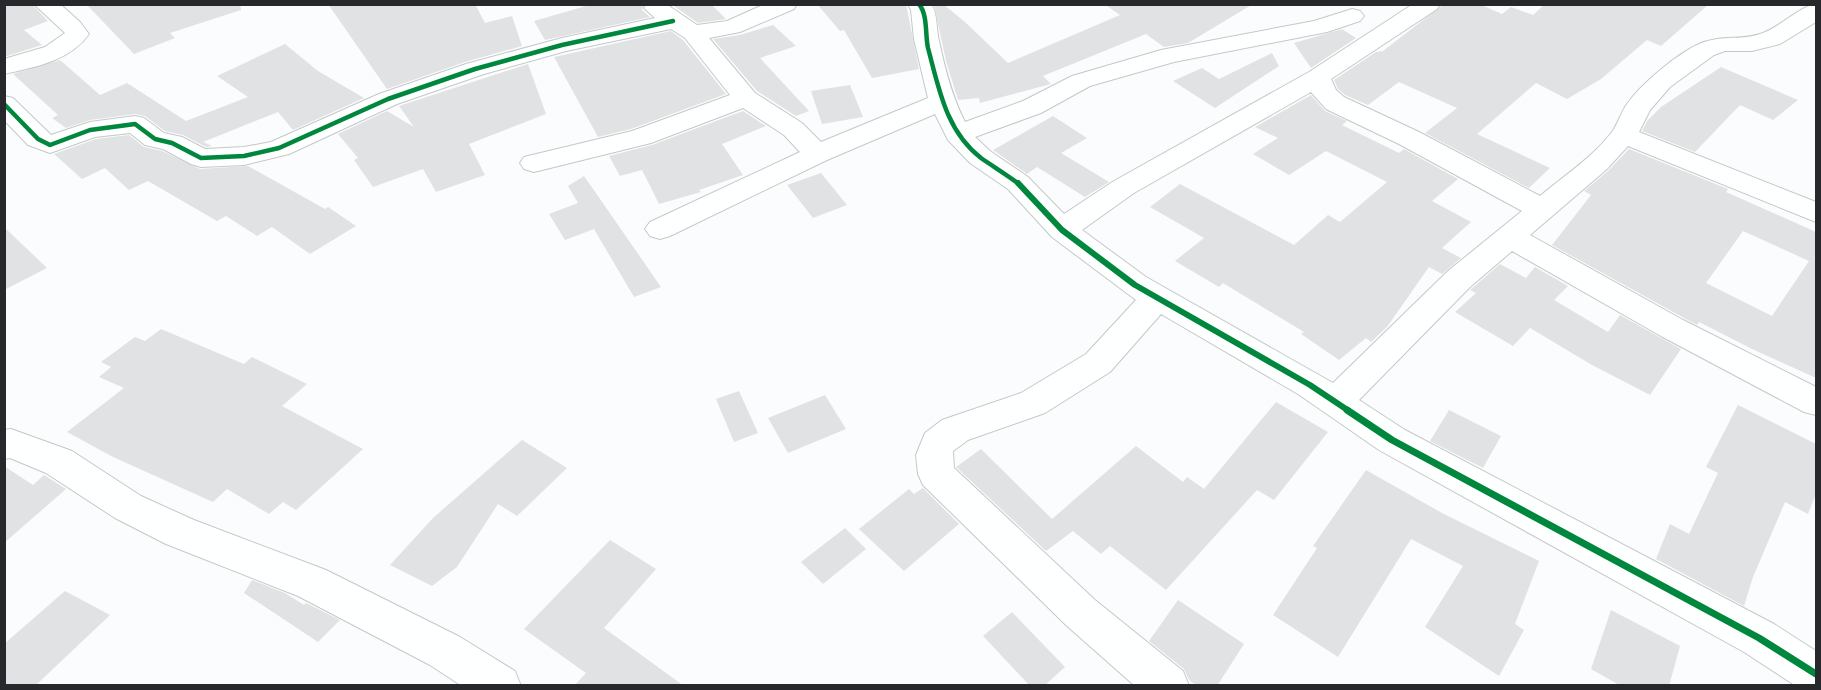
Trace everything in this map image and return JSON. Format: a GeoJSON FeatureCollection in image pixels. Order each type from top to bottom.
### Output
{"type":"FeatureCollection","features":[{"type":"Feature","properties":{"kind":"street"},"geometry":{"type":"LineString","coordinates":[[4,67],[51,52],[72,41],[76,34],[72,27],[45,4]]}},
{"type":"Feature","properties":{"kind":"street"},"geometry":{"type":"LineString","coordinates":[[652,4],[683,27],[746,98],[793,129],[817,154]]}},
{"type":"Feature","properties":{"kind":"street"},"geometry":{"type":"LineString","coordinates":[[4,104],[38,139],[50,146],[90,130],[135,124],[155,139],[172,143],[201,158],[244,156],[279,148],[388,99],[475,69],[562,45],[683,27],[732,27],[786,4]]}},
{"type":"Feature","properties":{"kind":"street"},"geometry":{"type":"LineString","coordinates":[[920,4],[923,9],[926,39],[942,102],[957,134],[981,157],[1018,183],[1062,230],[1135,285],[1335,402],[1392,440],[1759,638],[1816,674]]}},
{"type":"Feature","properties":{"kind":"street"},"geometry":{"type":"LineString","coordinates":[[1329,4],[1384,32]]}},
{"type":"Feature","properties":{"kind":"street"},"geometry":{"type":"LineString","coordinates":[[1062,230],[1124,187],[1318,77],[1429,4]]}},
{"type":"Feature","properties":{"kind":"street"},"geometry":{"type":"LineString","coordinates":[[1335,402],[1459,279],[1596,163],[1624,135],[1638,107],[1661,82],[1705,50],[1723,44],[1752,44],[1771,39],[1805,20],[1816,11]]}},
{"type":"Feature","properties":{"kind":"street"},"geometry":{"type":"LineString","coordinates":[[957,134],[1032,106],[1092,78],[1170,55],[1319,27],[1352,16]]}},
{"type":"Feature","properties":{"kind":"street"},"geometry":{"type":"LineString","coordinates":[[1318,77],[1324,93],[1335,103],[1409,138],[1543,210]]}},
{"type":"Feature","properties":{"kind":"street"},"geometry":{"type":"LineString","coordinates":[[534,163],[641,137],[746,98]]}},
{"type":"Feature","properties":{"kind":"street"},"geometry":{"type":"LineString","coordinates":[[660,229],[817,154],[942,102]]}},
{"type":"Feature","properties":{"kind":"street"},"geometry":{"type":"LineString","coordinates":[[1624,135],[1816,213]]}},
{"type":"Feature","properties":{"kind":"street"},"geometry":{"type":"LineString","coordinates":[[1510,237],[1672,328],[1816,402]]}},
{"type":"Feature","properties":{"kind":"street"},"geometry":{"type":"LineString","coordinates":[[1157,298],[1098,363],[1033,403],[955,430],[938,443],[934,455],[936,474],[1082,613],[1168,686]]}},
{"type":"Feature","properties":{"kind":"street"},"geometry":{"type":"LineString","coordinates":[[4,445],[11,443],[59,462],[128,507],[180,532],[312,584],[445,651],[500,686]]}},
{"type":"Feature","properties":{"kind":"building"},"geometry":{"type":"Polygon","coordinates":[[[4,4],[32,4],[48,21],[24,30],[42,45],[4,57],[4,4]]]}},
{"type":"Feature","properties":{"kind":"building"},"geometry":{"type":"Polygon","coordinates":[[[86,4],[240,4],[241,10],[170,33],[175,38],[134,54],[86,4]]]}},
{"type":"Feature","properties":{"kind":"building"},"geometry":{"type":"Polygon","coordinates":[[[328,4],[475,4],[485,23],[512,16],[522,46],[465,62],[387,89],[328,4]]]}},
{"type":"Feature","properties":{"kind":"building"},"geometry":{"type":"Polygon","coordinates":[[[593,4],[644,4],[642,10],[650,17],[545,40],[534,21],[593,4]]]}},
{"type":"Feature","properties":{"kind":"building"},"geometry":{"type":"Polygon","coordinates":[[[671,4],[711,4],[726,19],[698,23],[671,4]]]}},
{"type":"Feature","properties":{"kind":"building"},"geometry":{"type":"Polygon","coordinates":[[[817,4],[906,4],[919,69],[872,78],[844,30],[840,31],[817,4]]]}},
{"type":"Feature","properties":{"kind":"building"},"geometry":{"type":"Polygon","coordinates":[[[943,4],[1008,63],[1120,15],[1104,4],[1253,4],[1188,43],[1164,47],[1146,34],[1043,76],[1051,84],[980,103],[979,98],[958,100],[946,61],[934,5],[943,4]]]}},
{"type":"Feature","properties":{"kind":"building"},"geometry":{"type":"Polygon","coordinates":[[[1444,4],[1479,4],[1502,14],[1511,7],[1533,15],[1545,4],[1709,4],[1661,46],[1647,40],[1601,79],[1567,99],[1536,83],[1477,134],[1550,168],[1529,188],[1425,133],[1457,108],[1399,82],[1368,105],[1345,95],[1338,89],[1334,80],[1376,52],[1383,51],[1444,4]]]}},
{"type":"Feature","properties":{"kind":"building"},"geometry":{"type":"Polygon","coordinates":[[[773,25],[796,46],[760,58],[809,111],[796,116],[757,91],[713,39],[740,35],[773,25]]]}},
{"type":"Feature","properties":{"kind":"building"},"geometry":{"type":"Polygon","coordinates":[[[1342,29],[1356,38],[1311,68],[1294,43],[1342,29]]]}},
{"type":"Feature","properties":{"kind":"building"},"geometry":{"type":"Polygon","coordinates":[[[671,31],[683,40],[726,94],[631,129],[598,137],[554,57],[671,31]]]}},
{"type":"Feature","properties":{"kind":"building"},"geometry":{"type":"Polygon","coordinates":[[[285,44],[318,71],[364,98],[293,130],[278,112],[203,142],[212,146],[206,147],[183,135],[165,131],[145,116],[135,114],[90,120],[66,128],[52,118],[58,115],[13,74],[60,60],[100,95],[127,83],[186,121],[248,97],[217,76],[285,44]]]}},
{"type":"Feature","properties":{"kind":"building"},"geometry":{"type":"Polygon","coordinates":[[[1272,53],[1279,66],[1215,108],[1173,81],[1202,68],[1219,79],[1272,53]]]}},
{"type":"Feature","properties":{"kind":"building"},"geometry":{"type":"Polygon","coordinates":[[[528,64],[546,114],[469,144],[485,175],[436,192],[423,169],[373,187],[354,160],[358,158],[338,134],[387,111],[414,127],[399,106],[528,64]]]}},
{"type":"Feature","properties":{"kind":"building"},"geometry":{"type":"Polygon","coordinates":[[[1721,67],[1798,100],[1773,120],[1740,105],[1695,152],[1642,131],[1647,121],[1661,107],[1721,67]]]}},
{"type":"Feature","properties":{"kind":"building"},"geometry":{"type":"Polygon","coordinates":[[[850,85],[863,117],[822,124],[811,91],[850,85]]]}},
{"type":"Feature","properties":{"kind":"building"},"geometry":{"type":"Polygon","coordinates":[[[1311,95],[1325,111],[1347,121],[1342,125],[1399,153],[1404,149],[1458,179],[1432,201],[1471,222],[1442,248],[1461,258],[1442,274],[1429,267],[1387,327],[1371,342],[1366,338],[1339,360],[1301,334],[1304,332],[1223,283],[1219,287],[1175,261],[1204,238],[1150,207],[1180,184],[1294,245],[1328,215],[1340,222],[1387,182],[1326,151],[1289,175],[1253,154],[1278,138],[1255,127],[1311,95]]]}},
{"type":"Feature","properties":{"kind":"building"},"geometry":{"type":"Polygon","coordinates":[[[743,111],[766,126],[722,144],[743,175],[699,190],[701,192],[659,204],[642,170],[620,176],[609,156],[652,145],[743,111]]]}},
{"type":"Feature","properties":{"kind":"building"},"geometry":{"type":"Polygon","coordinates":[[[1053,116],[1087,138],[1061,153],[1109,182],[1085,197],[1037,167],[1027,174],[993,150],[1053,116]]]}},
{"type":"Feature","properties":{"kind":"building"},"geometry":{"type":"Polygon","coordinates":[[[129,135],[144,147],[162,151],[200,169],[248,166],[325,209],[328,207],[356,226],[310,254],[272,227],[257,236],[226,216],[217,221],[148,181],[129,190],[105,168],[82,179],[54,154],[96,139],[129,135]]]}},
{"type":"Feature","properties":{"kind":"building"},"geometry":{"type":"Polygon","coordinates":[[[1629,149],[1728,189],[1726,192],[1816,232],[1816,378],[1699,322],[1697,325],[1552,245],[1591,195],[1584,191],[1629,149]],[[1743,231],[1706,283],[1772,316],[1809,261],[1743,231]]]}},
{"type":"Feature","properties":{"kind":"building"},"geometry":{"type":"Polygon","coordinates":[[[821,173],[847,205],[813,218],[787,185],[821,173]]]}},
{"type":"Feature","properties":{"kind":"building"},"geometry":{"type":"Polygon","coordinates":[[[584,176],[661,287],[634,297],[594,229],[565,240],[549,214],[578,203],[568,186],[584,176]]]}},
{"type":"Feature","properties":{"kind":"building"},"geometry":{"type":"Polygon","coordinates":[[[4,227],[47,268],[4,290],[4,227]]]}},
{"type":"Feature","properties":{"kind":"building"},"geometry":{"type":"Polygon","coordinates":[[[1500,264],[1526,278],[1535,267],[1568,286],[1554,300],[1608,332],[1620,315],[1681,349],[1650,395],[1592,365],[1530,328],[1513,346],[1455,312],[1476,293],[1470,290],[1500,264]]]}},
{"type":"Feature","properties":{"kind":"building"},"geometry":{"type":"Polygon","coordinates":[[[161,329],[244,364],[252,357],[307,384],[282,406],[363,449],[296,510],[283,502],[269,514],[227,489],[213,502],[113,457],[67,432],[124,388],[99,377],[111,367],[101,362],[135,337],[145,341],[161,329]]]}},
{"type":"Feature","properties":{"kind":"building"},"geometry":{"type":"Polygon","coordinates":[[[739,391],[758,433],[734,442],[716,399],[739,391]]]}},
{"type":"Feature","properties":{"kind":"building"},"geometry":{"type":"Polygon","coordinates":[[[825,395],[846,429],[788,453],[768,418],[825,395]]]}},
{"type":"Feature","properties":{"kind":"building"},"geometry":{"type":"Polygon","coordinates":[[[1276,402],[1328,432],[1274,500],[1257,490],[1166,590],[1110,546],[1101,554],[1073,531],[1046,551],[956,467],[981,449],[1052,519],[1136,446],[1183,482],[1187,477],[1204,489],[1276,402]]]}},
{"type":"Feature","properties":{"kind":"building"},"geometry":{"type":"Polygon","coordinates":[[[1738,405],[1816,444],[1816,494],[1808,514],[1785,502],[1753,577],[1744,606],[1656,559],[1670,524],[1689,534],[1718,473],[1706,467],[1738,405]]]}},
{"type":"Feature","properties":{"kind":"building"},"geometry":{"type":"Polygon","coordinates":[[[1449,410],[1501,436],[1483,468],[1430,441],[1449,410]]]}},
{"type":"Feature","properties":{"kind":"building"},"geometry":{"type":"Polygon","coordinates":[[[522,440],[567,468],[517,516],[498,504],[457,567],[432,586],[390,565],[433,518],[522,440]]]}},
{"type":"Feature","properties":{"kind":"building"},"geometry":{"type":"Polygon","coordinates":[[[4,466],[33,485],[44,475],[66,489],[4,543],[4,466]]]}},
{"type":"Feature","properties":{"kind":"building"},"geometry":{"type":"Polygon","coordinates":[[[1366,470],[1442,513],[1539,561],[1515,624],[1524,630],[1499,676],[1425,627],[1463,566],[1411,539],[1338,657],[1273,615],[1317,548],[1313,546],[1366,470]]]}},
{"type":"Feature","properties":{"kind":"building"},"geometry":{"type":"Polygon","coordinates":[[[923,488],[959,524],[904,571],[859,529],[909,489],[914,494],[923,488]]]}},
{"type":"Feature","properties":{"kind":"building"},"geometry":{"type":"Polygon","coordinates":[[[845,528],[866,549],[823,584],[801,562],[845,528]]]}},
{"type":"Feature","properties":{"kind":"building"},"geometry":{"type":"Polygon","coordinates":[[[610,540],[656,569],[604,628],[684,686],[574,686],[586,673],[524,629],[610,540]]]}},
{"type":"Feature","properties":{"kind":"building"},"geometry":{"type":"Polygon","coordinates":[[[252,580],[285,593],[304,605],[306,603],[340,620],[318,642],[244,593],[252,580]]]}},
{"type":"Feature","properties":{"kind":"building"},"geometry":{"type":"Polygon","coordinates":[[[65,591],[110,615],[35,686],[4,686],[4,644],[65,591]]]}},
{"type":"Feature","properties":{"kind":"building"},"geometry":{"type":"Polygon","coordinates":[[[1178,600],[1244,644],[1217,686],[1197,686],[1189,680],[1184,669],[1149,641],[1178,600]]]}},
{"type":"Feature","properties":{"kind":"building"},"geometry":{"type":"Polygon","coordinates":[[[1611,610],[1680,646],[1669,686],[1621,686],[1591,669],[1611,610]]]}},
{"type":"Feature","properties":{"kind":"building"},"geometry":{"type":"Polygon","coordinates":[[[1012,612],[1065,667],[1044,686],[1030,686],[983,636],[1012,612]]]}},
{"type":"Feature","properties":{"kind":"cycle path"},"geometry":{"type":"LineString","coordinates":[[919,4],[923,9],[926,39],[942,102],[957,134],[980,157],[1018,183],[1062,230],[1135,285],[1310,385],[1392,440],[1759,638],[1816,674]]}},
{"type":"Feature","properties":{"kind":"cycle path"},"geometry":{"type":"LineString","coordinates":[[4,104],[38,139],[50,145],[90,130],[135,124],[155,139],[172,143],[201,158],[244,156],[279,148],[388,99],[475,69],[562,45],[673,21]]}}]}
